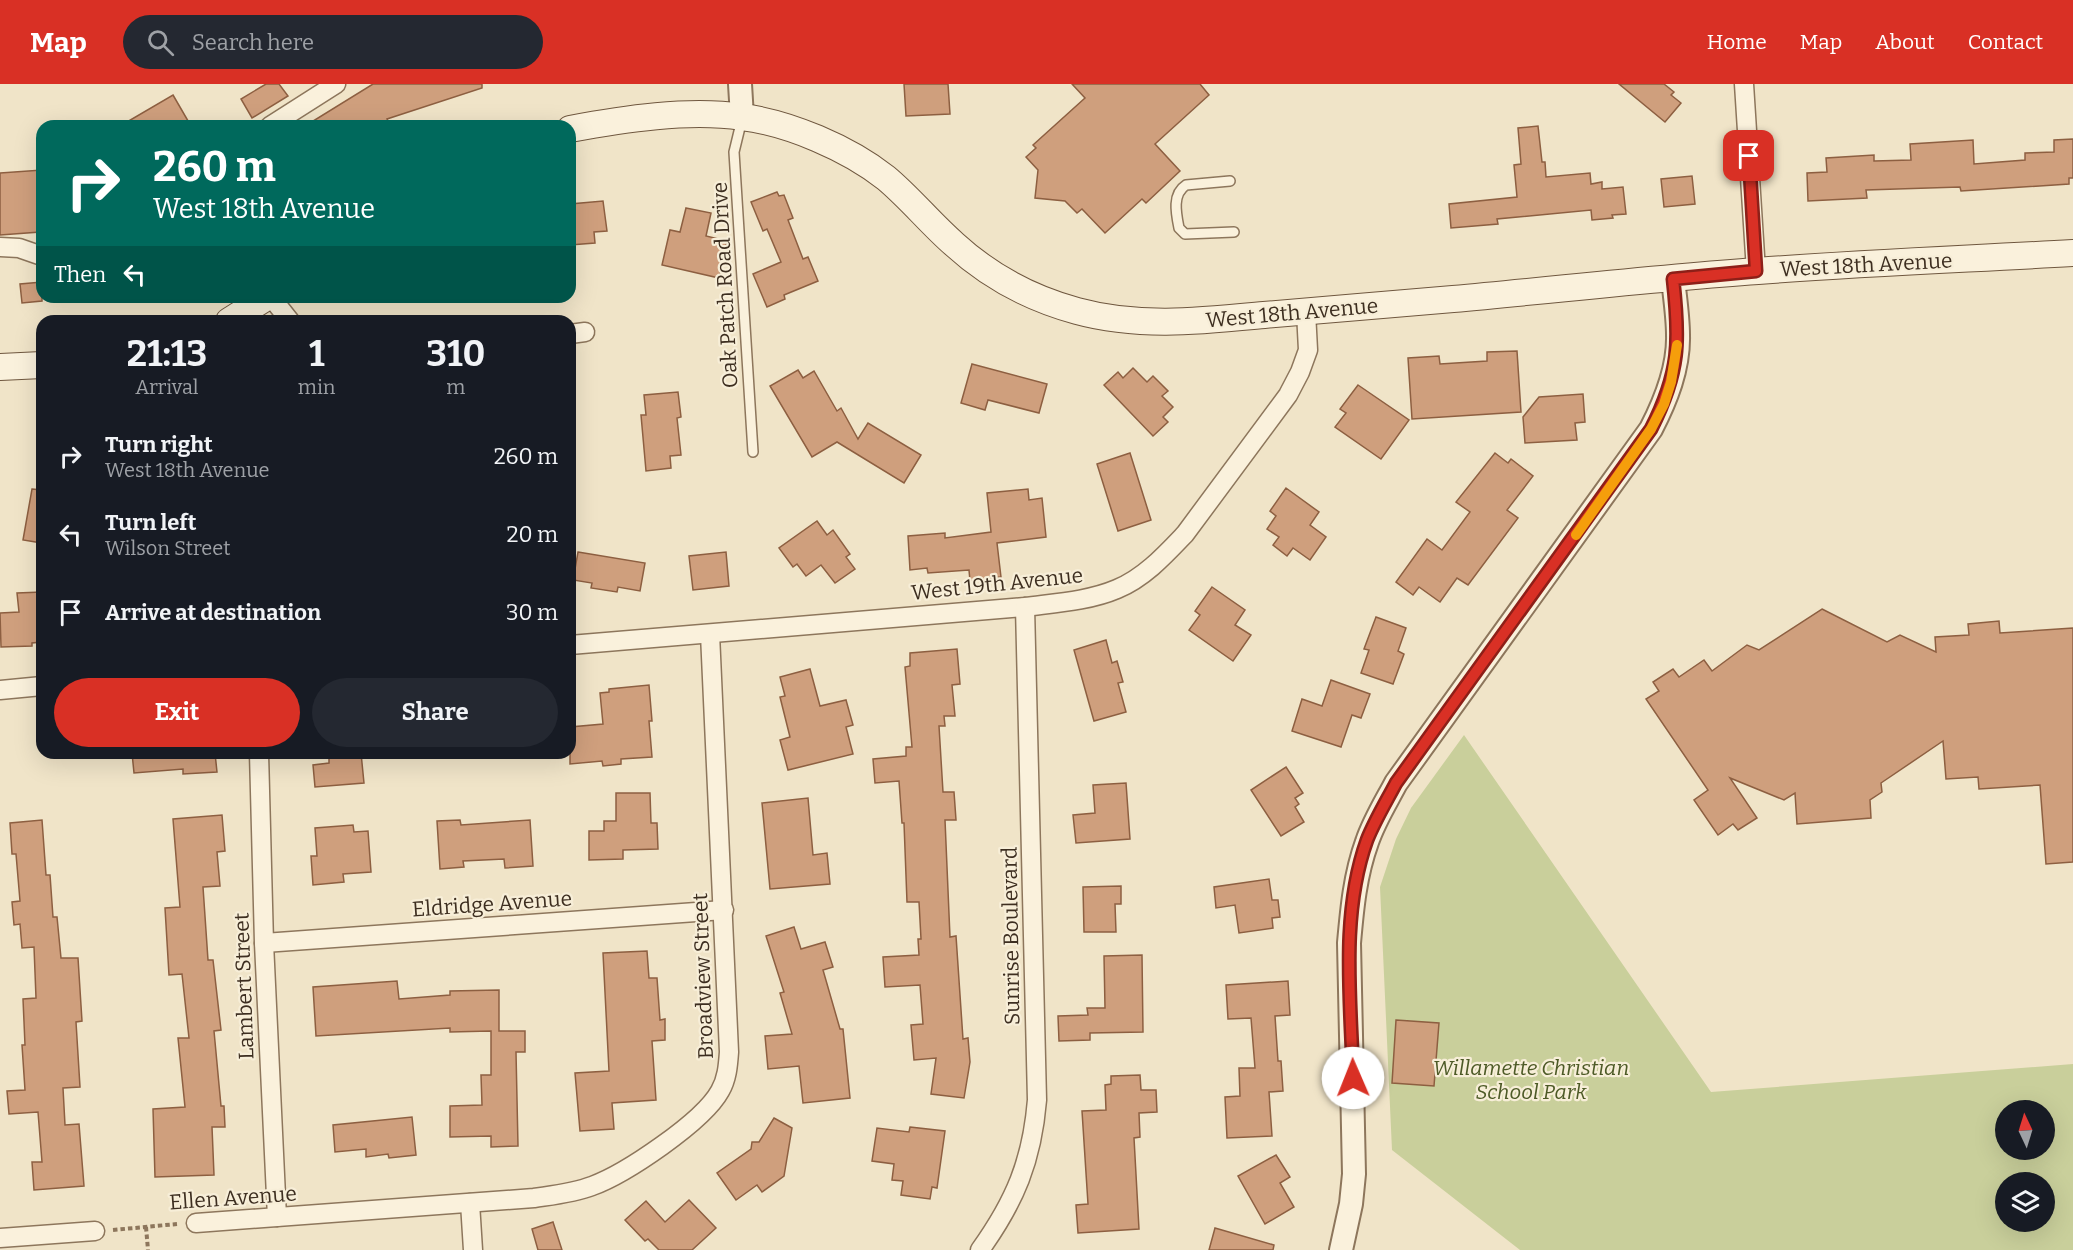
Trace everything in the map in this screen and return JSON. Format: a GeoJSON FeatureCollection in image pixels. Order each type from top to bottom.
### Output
{"type":"FeatureCollection","features":[{"type":"Feature","properties":{"kind":"main road","name":"West 18th Avenue"},"geometry":{"type":"LineString","coordinates":[[576,128],[612,121],[671,115],[742,117],[810,136],[845,152],[883,176],[915,204],[953,243],[985,269],[1017,290],[1054,305],[1103,318],[1144,322],[1187,322],[1756,271],[2073,253]]}},
{"type":"Feature","properties":{"kind":"main road"},"geometry":{"type":"LineString","coordinates":[[239,315],[259,303]]}},
{"type":"Feature","properties":{"kind":"main road"},"geometry":{"type":"LineString","coordinates":[[0,367],[36,365]]}},
{"type":"Feature","properties":{"kind":"street"},"geometry":{"type":"LineString","coordinates":[[279,120],[336,84]]}},
{"type":"Feature","properties":{"kind":"street"},"geometry":{"type":"LineString","coordinates":[[741,84],[742,117]]}},
{"type":"Feature","properties":{"kind":"street"},"geometry":{"type":"LineString","coordinates":[[1744,84],[1756,271]]}},
{"type":"Feature","properties":{"kind":"street"},"geometry":{"type":"LineString","coordinates":[[0,247],[13,247],[36,254]]}},
{"type":"Feature","properties":{"kind":"street"},"geometry":{"type":"LineString","coordinates":[[1341,1250],[1351,1204],[1354,1174],[1350,943],[1353,899],[1367,841],[1396,783],[1651,429],[1664,404],[1676,361],[1678,337],[1673,279]]}},
{"type":"Feature","properties":{"kind":"street"},"geometry":{"type":"LineString","coordinates":[[274,303],[285,315]]}},
{"type":"Feature","properties":{"kind":"street","name":"West 19th Avenue"},"geometry":{"type":"LineString","coordinates":[[576,645],[1025,607],[1087,598],[1117,589],[1140,576],[1166,555],[1185,534],[1292,388],[1308,351],[1306,312]]}},
{"type":"Feature","properties":{"kind":"street","name":"Sunrise Boulevard"},"geometry":{"type":"LineString","coordinates":[[980,1250],[996,1228],[1017,1191],[1029,1156],[1035,1127],[1025,607]]}},
{"type":"Feature","properties":{"kind":"street","name":"Broadview Street"},"geometry":{"type":"LineString","coordinates":[[470,1203],[560,1194],[602,1182],[684,1129],[710,1106],[726,1078],[728,1065],[724,910],[710,634]]}},
{"type":"Feature","properties":{"kind":"street"},"geometry":{"type":"LineString","coordinates":[[0,690],[36,687]]}},
{"type":"Feature","properties":{"kind":"street","name":"Lambert Street"},"geometry":{"type":"LineString","coordinates":[[259,759],[264,943],[277,1217]]}},
{"type":"Feature","properties":{"kind":"street","name":"Eldridge Avenue"},"geometry":{"type":"LineString","coordinates":[[264,943],[724,910]]}},
{"type":"Feature","properties":{"kind":"street"},"geometry":{"type":"LineString","coordinates":[[470,1203],[473,1250]]}},
{"type":"Feature","properties":{"kind":"street","name":"Ellen Avenue"},"geometry":{"type":"LineString","coordinates":[[196,1223],[470,1203]]}},
{"type":"Feature","properties":{"kind":"street"},"geometry":{"type":"LineString","coordinates":[[0,1238],[95,1231]]}},
{"type":"Feature","properties":{"kind":"lane","name":"Oak Patch Road Drive"},"geometry":{"type":"LineString","coordinates":[[742,117],[735,152],[753,452]]}},
{"type":"Feature","properties":{"kind":"lane"},"geometry":{"type":"LineString","coordinates":[[1230,181],[1186,185],[1181,188],[1176,201],[1179,228],[1185,234],[1234,232]]}},
{"type":"Feature","properties":{"kind":"path","name":"Ellen Avenue"},"geometry":{"type":"LineString","coordinates":[[95,1231],[196,1223]]}},
{"type":"Feature","properties":{"kind":"path"},"geometry":{"type":"LineString","coordinates":[[146,1227],[148,1250]]}},
{"type":"Feature","properties":{"kind":"green space","name":"Willamette Christian School Park"},"geometry":{"type":"Polygon","coordinates":[[[1464,735],[1711,1092],[2073,1064],[2073,1250],[1520,1250],[1392,1150],[1380,887],[1396,839],[1411,808],[1464,735]]]}},
{"type":"Feature","properties":{"kind":"building"},"geometry":{"type":"Polygon","coordinates":[[[266,84],[279,84],[288,96],[252,118],[241,99],[266,84]]]}},
{"type":"Feature","properties":{"kind":"building"},"geometry":{"type":"Polygon","coordinates":[[[373,84],[482,84],[482,88],[388,120],[315,120],[373,84]]]}},
{"type":"Feature","properties":{"kind":"building"},"geometry":{"type":"Polygon","coordinates":[[[904,84],[948,84],[950,114],[906,116],[904,84]]]}},
{"type":"Feature","properties":{"kind":"building"},"geometry":{"type":"Polygon","coordinates":[[[1072,84],[1200,84],[1209,95],[1155,144],[1180,171],[1146,203],[1142,199],[1105,233],[1082,209],[1077,213],[1065,201],[1035,198],[1038,170],[1026,157],[1036,148],[1033,145],[1085,98],[1072,84]]]}},
{"type":"Feature","properties":{"kind":"building"},"geometry":{"type":"Polygon","coordinates":[[[1619,84],[1664,84],[1674,92],[1671,95],[1681,103],[1665,122],[1619,84]]]}},
{"type":"Feature","properties":{"kind":"building"},"geometry":{"type":"Polygon","coordinates":[[[173,95],[188,120],[130,120],[173,95]]]}},
{"type":"Feature","properties":{"kind":"building"},"geometry":{"type":"Polygon","coordinates":[[[1538,126],[1546,177],[1590,173],[1591,184],[1602,182],[1602,189],[1623,187],[1626,214],[1592,220],[1591,210],[1497,219],[1498,224],[1451,228],[1449,204],[1517,197],[1514,165],[1521,164],[1518,128],[1538,126]]]}},
{"type":"Feature","properties":{"kind":"building"},"geometry":{"type":"Polygon","coordinates":[[[2073,139],[2073,178],[2069,178],[2069,184],[1961,191],[1960,187],[1866,190],[1867,198],[1808,201],[1807,173],[1827,172],[1826,158],[1874,155],[1874,161],[1911,160],[1910,144],[1973,140],[1974,164],[2025,160],[2025,153],[2054,152],[2054,140],[2073,139]]]}},
{"type":"Feature","properties":{"kind":"building"},"geometry":{"type":"Polygon","coordinates":[[[36,170],[36,232],[0,235],[0,173],[36,170]]]}},
{"type":"Feature","properties":{"kind":"building"},"geometry":{"type":"Polygon","coordinates":[[[1692,176],[1695,204],[1664,207],[1661,179],[1692,176]]]}},
{"type":"Feature","properties":{"kind":"building"},"geometry":{"type":"Polygon","coordinates":[[[777,192],[779,196],[784,195],[793,218],[788,220],[803,259],[808,257],[818,281],[784,295],[785,299],[767,307],[753,274],[781,262],[767,229],[763,231],[751,202],[777,192]]]}},
{"type":"Feature","properties":{"kind":"building"},"geometry":{"type":"Polygon","coordinates":[[[603,201],[607,231],[594,232],[595,243],[576,245],[576,203],[603,201]]]}},
{"type":"Feature","properties":{"kind":"building"},"geometry":{"type":"Polygon","coordinates":[[[686,208],[711,213],[706,236],[727,241],[719,278],[662,265],[670,230],[680,232],[686,208]]]}},
{"type":"Feature","properties":{"kind":"building"},"geometry":{"type":"Polygon","coordinates":[[[36,283],[36,302],[22,303],[20,284],[36,283]]]}},
{"type":"Feature","properties":{"kind":"building"},"geometry":{"type":"Polygon","coordinates":[[[1517,351],[1521,412],[1412,419],[1408,358],[1439,356],[1440,364],[1487,361],[1487,352],[1517,351]]]}},
{"type":"Feature","properties":{"kind":"building"},"geometry":{"type":"Polygon","coordinates":[[[972,364],[1047,384],[1039,413],[988,400],[985,410],[961,403],[972,364]]]}},
{"type":"Feature","properties":{"kind":"building"},"geometry":{"type":"Polygon","coordinates":[[[1133,368],[1147,382],[1153,376],[1168,391],[1162,396],[1173,407],[1163,417],[1168,422],[1153,436],[1104,385],[1118,372],[1123,378],[1133,368]]]}},
{"type":"Feature","properties":{"kind":"building"},"geometry":{"type":"Polygon","coordinates":[[[798,370],[803,378],[814,371],[837,411],[841,408],[858,439],[868,423],[921,455],[904,483],[837,442],[812,457],[770,386],[798,370]]]}},
{"type":"Feature","properties":{"kind":"building"},"geometry":{"type":"Polygon","coordinates":[[[1358,385],[1409,420],[1381,459],[1335,427],[1346,413],[1340,409],[1358,385]]]}},
{"type":"Feature","properties":{"kind":"building"},"geometry":{"type":"Polygon","coordinates":[[[678,392],[681,417],[677,418],[681,455],[670,456],[671,468],[646,471],[641,415],[646,415],[644,395],[678,392]]]}},
{"type":"Feature","properties":{"kind":"building"},"geometry":{"type":"Polygon","coordinates":[[[1583,394],[1585,422],[1575,423],[1577,440],[1525,443],[1523,417],[1539,397],[1583,394]]]}},
{"type":"Feature","properties":{"kind":"building"},"geometry":{"type":"Polygon","coordinates":[[[1130,453],[1151,520],[1118,531],[1097,464],[1130,453]]]}},
{"type":"Feature","properties":{"kind":"building"},"geometry":{"type":"Polygon","coordinates":[[[1495,453],[1508,463],[1511,459],[1533,476],[1507,510],[1518,518],[1468,585],[1457,578],[1440,602],[1419,587],[1413,595],[1396,582],[1427,539],[1442,550],[1470,512],[1456,502],[1495,453]]]}},
{"type":"Feature","properties":{"kind":"building"},"geometry":{"type":"Polygon","coordinates":[[[1286,488],[1319,512],[1310,525],[1326,537],[1310,560],[1293,548],[1287,556],[1273,545],[1279,537],[1267,529],[1276,516],[1270,511],[1286,488]]]}},
{"type":"Feature","properties":{"kind":"building"},"geometry":{"type":"Polygon","coordinates":[[[32,489],[36,489],[36,542],[23,540],[32,489]]]}},
{"type":"Feature","properties":{"kind":"building"},"geometry":{"type":"Polygon","coordinates":[[[1028,489],[1029,500],[1042,498],[1046,537],[997,543],[1001,577],[970,581],[969,570],[928,573],[927,568],[910,570],[908,536],[945,533],[945,538],[991,532],[987,493],[1028,489]]]}},
{"type":"Feature","properties":{"kind":"building"},"geometry":{"type":"Polygon","coordinates":[[[817,521],[827,535],[833,530],[850,554],[846,557],[855,569],[835,583],[821,565],[806,576],[797,564],[793,567],[779,548],[817,521]]]}},
{"type":"Feature","properties":{"kind":"building"},"geometry":{"type":"Polygon","coordinates":[[[578,552],[645,563],[640,591],[618,587],[617,592],[591,588],[592,583],[576,580],[578,552]]]}},
{"type":"Feature","properties":{"kind":"building"},"geometry":{"type":"Polygon","coordinates":[[[726,552],[729,586],[693,590],[689,556],[726,552]]]}},
{"type":"Feature","properties":{"kind":"building"},"geometry":{"type":"Polygon","coordinates":[[[1212,587],[1245,610],[1235,625],[1251,635],[1233,661],[1189,630],[1200,615],[1195,611],[1212,587]]]}},
{"type":"Feature","properties":{"kind":"building"},"geometry":{"type":"Polygon","coordinates":[[[36,592],[36,643],[32,643],[32,646],[1,647],[0,613],[19,612],[17,593],[36,592]]]}},
{"type":"Feature","properties":{"kind":"building"},"geometry":{"type":"Polygon","coordinates":[[[1822,609],[1887,642],[1900,635],[1936,652],[1935,637],[1969,635],[1968,624],[1999,621],[2000,633],[2073,628],[2073,862],[2046,864],[2040,785],[1979,789],[1978,777],[1946,779],[1943,741],[1881,783],[1882,792],[1870,800],[1871,818],[1797,824],[1795,793],[1784,800],[1730,778],[1757,818],[1738,830],[1733,824],[1718,835],[1694,800],[1708,790],[1646,699],[1659,691],[1653,682],[1673,669],[1679,677],[1704,660],[1712,671],[1747,645],[1759,650],[1822,609]]]}},
{"type":"Feature","properties":{"kind":"building"},"geometry":{"type":"Polygon","coordinates":[[[1376,617],[1406,628],[1398,651],[1404,654],[1393,684],[1361,673],[1369,650],[1364,649],[1376,617]]]}},
{"type":"Feature","properties":{"kind":"building"},"geometry":{"type":"Polygon","coordinates":[[[1106,640],[1112,663],[1117,661],[1123,682],[1118,683],[1126,712],[1094,721],[1074,650],[1106,640]]]}},
{"type":"Feature","properties":{"kind":"building"},"geometry":{"type":"Polygon","coordinates":[[[957,649],[960,684],[952,685],[955,716],[944,716],[945,726],[939,726],[943,792],[954,792],[956,820],[945,820],[950,937],[956,936],[963,1039],[968,1038],[970,1062],[964,1098],[931,1094],[936,1058],[914,1060],[911,1025],[923,1024],[920,985],[885,987],[883,957],[919,955],[918,939],[921,939],[919,902],[907,902],[904,823],[902,823],[899,781],[875,783],[873,759],[906,756],[906,747],[912,747],[905,667],[910,666],[910,653],[957,649]]]}},
{"type":"Feature","properties":{"kind":"building"},"geometry":{"type":"Polygon","coordinates":[[[810,669],[820,706],[846,700],[853,725],[846,727],[853,754],[788,770],[780,740],[790,737],[780,697],[785,696],[780,677],[810,669]]]}},
{"type":"Feature","properties":{"kind":"building"},"geometry":{"type":"Polygon","coordinates":[[[1331,680],[1370,694],[1361,718],[1352,715],[1341,747],[1292,731],[1302,699],[1322,706],[1331,680]]]}},
{"type":"Feature","properties":{"kind":"building"},"geometry":{"type":"Polygon","coordinates":[[[649,685],[652,757],[621,759],[621,764],[603,766],[602,761],[570,764],[570,759],[576,759],[576,726],[603,724],[600,693],[609,692],[609,689],[649,685]]]}},
{"type":"Feature","properties":{"kind":"building"},"geometry":{"type":"Polygon","coordinates":[[[133,759],[216,759],[217,772],[183,774],[183,769],[134,773],[133,759]]]}},
{"type":"Feature","properties":{"kind":"building"},"geometry":{"type":"Polygon","coordinates":[[[329,759],[362,759],[364,783],[315,787],[313,765],[329,763],[329,759]]]}},
{"type":"Feature","properties":{"kind":"building"},"geometry":{"type":"Polygon","coordinates":[[[1286,767],[1303,793],[1295,798],[1299,804],[1295,807],[1304,822],[1281,836],[1251,790],[1286,767]]]}},
{"type":"Feature","properties":{"kind":"building"},"geometry":{"type":"Polygon","coordinates":[[[1126,783],[1130,839],[1076,843],[1073,815],[1095,813],[1093,785],[1126,783]]]}},
{"type":"Feature","properties":{"kind":"building"},"geometry":{"type":"Polygon","coordinates":[[[616,793],[650,793],[651,823],[657,823],[658,849],[623,850],[623,859],[589,860],[589,831],[604,831],[604,821],[616,821],[616,793]]]}},
{"type":"Feature","properties":{"kind":"building"},"geometry":{"type":"Polygon","coordinates":[[[808,798],[813,855],[827,853],[830,884],[770,889],[762,803],[808,798]]]}},
{"type":"Feature","properties":{"kind":"building"},"geometry":{"type":"Polygon","coordinates":[[[222,815],[225,851],[217,852],[220,886],[203,887],[208,960],[213,960],[221,1030],[214,1031],[225,1127],[212,1127],[214,1175],[155,1177],[153,1109],[185,1107],[178,1038],[189,1038],[182,974],[169,975],[165,908],[180,907],[173,819],[222,815]]]}},
{"type":"Feature","properties":{"kind":"building"},"geometry":{"type":"Polygon","coordinates":[[[42,820],[46,875],[50,875],[53,917],[57,917],[61,958],[78,958],[82,1021],[76,1022],[80,1087],[63,1088],[65,1125],[79,1124],[84,1186],[34,1190],[32,1162],[42,1162],[38,1112],[9,1114],[7,1091],[25,1090],[22,1045],[25,1045],[23,999],[36,998],[34,947],[22,948],[20,924],[14,925],[12,902],[20,901],[16,854],[12,854],[10,823],[42,820]]]}},
{"type":"Feature","properties":{"kind":"building"},"geometry":{"type":"Polygon","coordinates":[[[460,820],[461,825],[530,820],[533,866],[505,868],[504,859],[463,861],[464,867],[440,869],[437,821],[460,820]]]}},
{"type":"Feature","properties":{"kind":"building"},"geometry":{"type":"Polygon","coordinates":[[[353,825],[354,832],[368,831],[371,872],[343,874],[344,882],[313,885],[311,856],[317,856],[315,828],[353,825]]]}},
{"type":"Feature","properties":{"kind":"building"},"geometry":{"type":"Polygon","coordinates":[[[1269,879],[1272,900],[1278,900],[1280,917],[1272,918],[1273,928],[1239,933],[1235,905],[1216,908],[1214,887],[1269,879]]]}},
{"type":"Feature","properties":{"kind":"building"},"geometry":{"type":"Polygon","coordinates":[[[1121,886],[1121,904],[1115,904],[1116,932],[1084,932],[1083,887],[1121,886]]]}},
{"type":"Feature","properties":{"kind":"building"},"geometry":{"type":"Polygon","coordinates":[[[794,927],[801,949],[825,942],[833,967],[823,970],[840,1029],[843,1029],[850,1098],[803,1103],[799,1066],[768,1069],[765,1036],[792,1034],[780,993],[784,992],[766,936],[794,927]]]}},
{"type":"Feature","properties":{"kind":"building"},"geometry":{"type":"Polygon","coordinates":[[[647,951],[649,978],[657,978],[660,1020],[665,1019],[665,1040],[652,1041],[656,1100],[612,1103],[614,1129],[580,1131],[575,1073],[609,1071],[603,953],[647,951]]]}},
{"type":"Feature","properties":{"kind":"building"},"geometry":{"type":"Polygon","coordinates":[[[1142,955],[1143,1032],[1090,1033],[1090,1040],[1059,1041],[1058,1016],[1088,1015],[1087,1008],[1105,1008],[1104,956],[1142,955]]]}},
{"type":"Feature","properties":{"kind":"building"},"geometry":{"type":"Polygon","coordinates":[[[397,981],[399,999],[450,995],[450,991],[499,990],[499,1031],[525,1031],[525,1052],[516,1052],[518,1146],[491,1147],[491,1136],[450,1137],[450,1106],[482,1105],[481,1075],[491,1075],[491,1031],[450,1032],[450,1028],[316,1036],[313,987],[397,981]]]}},
{"type":"Feature","properties":{"kind":"building"},"geometry":{"type":"Polygon","coordinates":[[[1288,981],[1290,1015],[1275,1016],[1283,1091],[1269,1092],[1272,1136],[1227,1138],[1225,1097],[1240,1096],[1239,1068],[1255,1068],[1251,1018],[1228,1019],[1226,985],[1288,981]]]}},
{"type":"Feature","properties":{"kind":"building"},"geometry":{"type":"Polygon","coordinates":[[[1396,1020],[1439,1023],[1434,1086],[1392,1083],[1396,1020]]]}},
{"type":"Feature","properties":{"kind":"building"},"geometry":{"type":"Polygon","coordinates":[[[1140,1075],[1141,1090],[1156,1090],[1157,1112],[1139,1113],[1140,1137],[1134,1138],[1139,1229],[1078,1233],[1076,1205],[1088,1204],[1082,1111],[1106,1110],[1105,1085],[1111,1084],[1111,1076],[1140,1075]]]}},
{"type":"Feature","properties":{"kind":"building"},"geometry":{"type":"Polygon","coordinates":[[[412,1117],[416,1155],[389,1158],[388,1154],[366,1157],[366,1149],[335,1152],[333,1125],[412,1117]]]}},
{"type":"Feature","properties":{"kind":"building"},"geometry":{"type":"Polygon","coordinates":[[[774,1118],[792,1128],[784,1176],[762,1192],[757,1185],[736,1200],[717,1173],[751,1149],[752,1142],[759,1142],[774,1118]]]}},
{"type":"Feature","properties":{"kind":"building"},"geometry":{"type":"Polygon","coordinates":[[[910,1127],[945,1131],[937,1188],[932,1187],[930,1199],[901,1195],[903,1181],[892,1180],[894,1164],[872,1161],[877,1128],[909,1132],[910,1127]]]}},
{"type":"Feature","properties":{"kind":"building"},"geometry":{"type":"Polygon","coordinates":[[[1276,1155],[1290,1177],[1280,1183],[1294,1207],[1265,1224],[1238,1176],[1276,1155]]]}},
{"type":"Feature","properties":{"kind":"building"},"geometry":{"type":"Polygon","coordinates":[[[689,1200],[716,1228],[692,1250],[659,1250],[648,1239],[645,1241],[625,1220],[646,1201],[665,1222],[689,1200]]]}},
{"type":"Feature","properties":{"kind":"building"},"geometry":{"type":"Polygon","coordinates":[[[553,1222],[562,1250],[538,1250],[532,1229],[553,1222]]]}},
{"type":"Feature","properties":{"kind":"building"},"geometry":{"type":"Polygon","coordinates":[[[1215,1228],[1274,1245],[1273,1250],[1209,1250],[1215,1228]]]}},
{"type":"Feature","properties":{"kind":"slow traffic"},"geometry":{"type":"LineString","coordinates":[[1576,535],[1651,429],[1664,404],[1671,382],[1677,345]]}},
{"type":"Feature","properties":{"kind":"route"},"geometry":{"type":"LineString","coordinates":[[1353,1078],[1350,943],[1352,908],[1367,841],[1379,813],[1396,783],[1651,429],[1664,404],[1676,361],[1678,337],[1673,279],[1756,271],[1749,156]]}}]}
